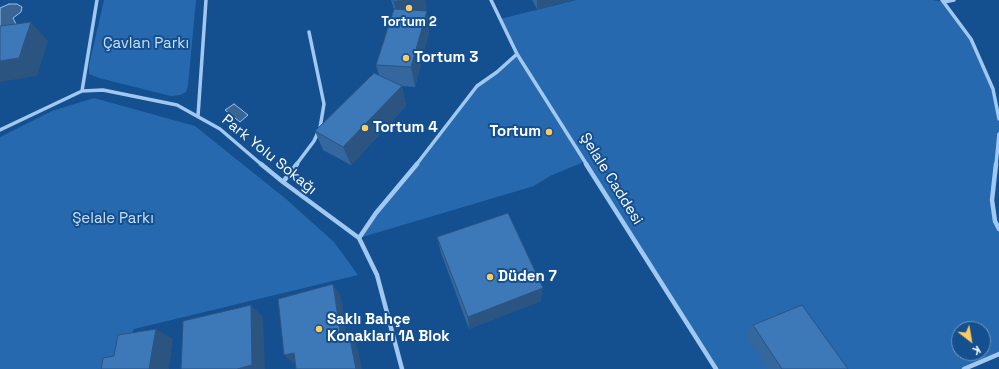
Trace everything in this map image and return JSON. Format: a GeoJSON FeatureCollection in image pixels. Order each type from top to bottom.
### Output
{"type":"FeatureCollection","features":[{"type":"Feature","properties":{"kind":"street"},"geometry":{"type":"LineString","coordinates":[[82,90],[97,0]]}},
{"type":"Feature","properties":{"kind":"street"},"geometry":{"type":"LineString","coordinates":[[198,116],[206,0]]}},
{"type":"Feature","properties":{"kind":"street","name":"Şelale Caddesi"},"geometry":{"type":"LineString","coordinates":[[491,0],[517,54],[716,369]]}},
{"type":"Feature","properties":{"kind":"street"},"geometry":{"type":"LineString","coordinates":[[943,1],[954,0]]}},
{"type":"Feature","properties":{"kind":"street"},"geometry":{"type":"LineString","coordinates":[[943,1],[971,39],[982,62],[993,89],[999,119]]}},
{"type":"Feature","properties":{"kind":"street"},"geometry":{"type":"LineString","coordinates":[[283,182],[314,141],[320,128],[324,104],[309,32]]}},
{"type":"Feature","properties":{"kind":"street"},"geometry":{"type":"LineString","coordinates":[[402,369],[377,275],[359,238],[376,213],[393,194],[477,86],[497,72],[517,54]]}},
{"type":"Feature","properties":{"kind":"street","name":"Park Yolu Sokağı"},"geometry":{"type":"LineString","coordinates":[[0,130],[82,90],[103,90],[177,105],[220,128],[283,182],[359,238]]}},
{"type":"Feature","properties":{"kind":"street"},"geometry":{"type":"LineString","coordinates":[[999,134],[992,200],[994,221],[999,229]]}},
{"type":"Feature","properties":{"kind":"street"},"geometry":{"type":"LineString","coordinates":[[964,369],[999,354]]}},
{"type":"Feature","properties":{"kind":"green space","name":"Çavlan Parkı"},"geometry":{"type":"Polygon","coordinates":[[[104,0],[196,0],[188,85],[186,92],[180,95],[171,96],[99,78],[89,74],[89,65],[104,0]]]}},
{"type":"Feature","properties":{"kind":"green space"},"geometry":{"type":"Polygon","coordinates":[[[576,0],[932,0],[944,2],[971,39],[993,89],[999,119],[999,134],[992,200],[999,229],[999,354],[991,357],[991,321],[951,321],[951,361],[983,361],[964,369],[716,369],[586,161],[550,176],[534,186],[359,238],[477,86],[517,54],[500,19],[576,0]]]}},
{"type":"Feature","properties":{"kind":"green space","name":"Şelale Parkı"},"geometry":{"type":"Polygon","coordinates":[[[94,98],[195,126],[286,199],[334,242],[358,275],[134,329],[116,369],[0,369],[0,137],[52,111],[94,98]]]}},
{"type":"Feature","properties":{"kind":"shaded area"},"geometry":{"type":"Polygon","coordinates":[[[9,4],[17,4],[22,7],[21,12],[13,18],[17,26],[0,28],[0,8],[9,4]]]}},
{"type":"Feature","properties":{"kind":"shaded area"},"geometry":{"type":"Polygon","coordinates":[[[234,104],[248,115],[240,122],[225,110],[234,104]]]}},
{"type":"Feature","properties":{"kind":"building"},"geometry":{"type":"Polygon","coordinates":[[[394,9],[427,11],[411,67],[376,65],[394,9]]]}},
{"type":"Feature","properties":{"kind":"building"},"geometry":{"type":"Polygon","coordinates":[[[31,22],[19,58],[0,61],[0,26],[31,22]]]}},
{"type":"Feature","properties":{"kind":"building"},"geometry":{"type":"Polygon","coordinates":[[[374,73],[402,86],[343,147],[315,131],[374,73]]]}},
{"type":"Feature","properties":{"kind":"building","name":"Düden 7"},"geometry":{"type":"Polygon","coordinates":[[[508,213],[543,288],[468,317],[437,237],[508,213]]]}},
{"type":"Feature","properties":{"kind":"building"},"geometry":{"type":"Polygon","coordinates":[[[333,284],[341,337],[349,334],[356,369],[296,369],[294,353],[284,355],[278,299],[333,284]]]}},
{"type":"Feature","properties":{"kind":"building"},"geometry":{"type":"Polygon","coordinates":[[[251,305],[252,365],[237,369],[181,369],[183,321],[251,305]]]}},
{"type":"Feature","properties":{"kind":"building"},"geometry":{"type":"Polygon","coordinates":[[[802,305],[848,369],[782,369],[753,325],[802,305]]]}},
{"type":"Feature","properties":{"kind":"building"},"geometry":{"type":"Polygon","coordinates":[[[156,329],[149,369],[101,369],[103,358],[114,356],[118,335],[156,329]]]}},
{"type":"Feature","properties":{"kind":"place","name":"Tortum 2"},"geometry":{"type":"Point","coordinates":[409,8]}},
{"type":"Feature","properties":{"kind":"place","name":"Tortum 3"},"geometry":{"type":"Point","coordinates":[406,58]}},
{"type":"Feature","properties":{"kind":"place","name":"Tortum 4"},"geometry":{"type":"Point","coordinates":[365,128]}},
{"type":"Feature","properties":{"kind":"place","name":"Tortum"},"geometry":{"type":"Point","coordinates":[549,132]}},
{"type":"Feature","properties":{"kind":"place","name":"Düden 7"},"geometry":{"type":"Point","coordinates":[490,277]}},
{"type":"Feature","properties":{"kind":"place","name":"Saklı Bahçe Konakları 1A Blok"},"geometry":{"type":"Point","coordinates":[319,329]}}]}
